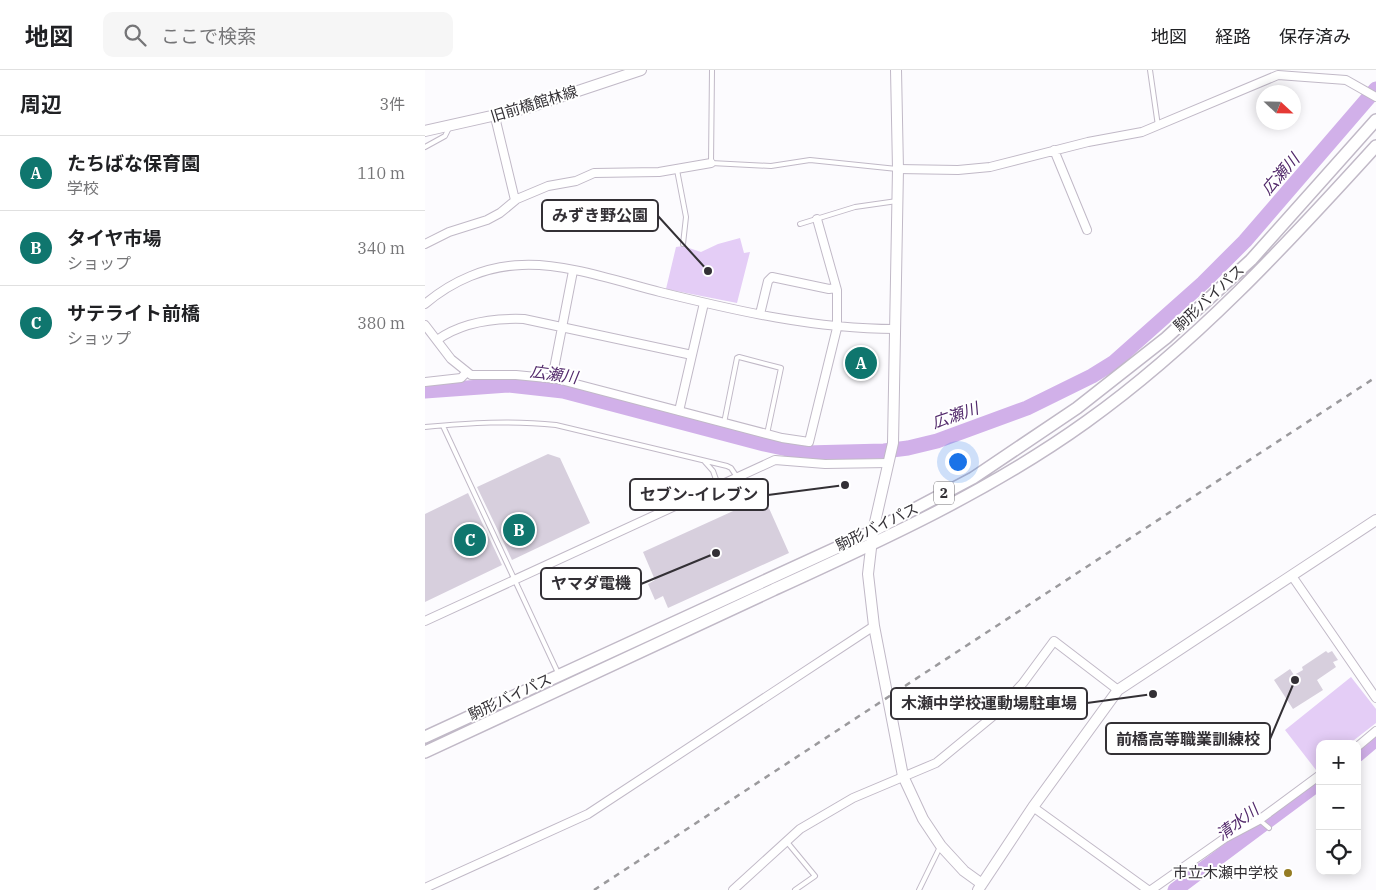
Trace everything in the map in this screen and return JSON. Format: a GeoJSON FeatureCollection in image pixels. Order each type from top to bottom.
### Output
{"type":"FeatureCollection","features":[{"type":"Feature","properties":{"kind":"main road","name":"駒形バイパス"},"geometry":{"type":"LineString","coordinates":[[425,737],[873,531],[973,478],[1077,408],[1166,338],[1251,260],[1376,120]]}},
{"type":"Feature","properties":{"kind":"main road","name":"駒形バイパス"},"geometry":{"type":"LineString","coordinates":[[425,752],[872,544],[976,490],[1087,422],[1178,349],[1259,269],[1376,146]]}},
{"type":"Feature","properties":{"kind":"main road"},"geometry":{"type":"LineString","coordinates":[[536,686],[557,682],[577,673]]}},
{"type":"Feature","properties":{"kind":"street","name":"旧前橋館林線"},"geometry":{"type":"LineString","coordinates":[[425,131],[495,117],[641,70]]}},
{"type":"Feature","properties":{"kind":"street"},"geometry":{"type":"LineString","coordinates":[[896,70],[897,201],[893,442],[873,531],[868,574],[874,626],[903,776],[923,819],[941,846],[980,887],[1033,808],[1118,690],[1376,520]]}},
{"type":"Feature","properties":{"kind":"street"},"geometry":{"type":"LineString","coordinates":[[897,169],[958,170],[990,167],[1054,150],[1136,134],[1158,126],[1277,72],[1346,80],[1376,97]]}},
{"type":"Feature","properties":{"kind":"street"},"geometry":{"type":"LineString","coordinates":[[495,117],[515,200]]}},
{"type":"Feature","properties":{"kind":"street"},"geometry":{"type":"LineString","coordinates":[[1054,150],[1087,230]]}},
{"type":"Feature","properties":{"kind":"street"},"geometry":{"type":"LineString","coordinates":[[425,244],[449,232],[487,220],[500,213],[515,200],[548,186],[576,181],[600,171],[659,172],[711,163]]}},
{"type":"Feature","properties":{"kind":"street"},"geometry":{"type":"LineString","coordinates":[[425,325],[451,359],[466,373],[479,376],[516,375],[551,379],[806,443],[811,439],[837,328],[836,288],[817,219]]}},
{"type":"Feature","properties":{"kind":"street"},"geometry":{"type":"LineString","coordinates":[[425,304],[458,281],[504,267],[542,266],[573,271],[704,303],[837,328],[895,329]]}},
{"type":"Feature","properties":{"kind":"street"},"geometry":{"type":"LineString","coordinates":[[551,379],[573,271]]}},
{"type":"Feature","properties":{"kind":"street"},"geometry":{"type":"LineString","coordinates":[[760,314],[768,280],[772,277],[829,289],[836,288]]}},
{"type":"Feature","properties":{"kind":"street"},"geometry":{"type":"LineString","coordinates":[[679,411],[704,303]]}},
{"type":"Feature","properties":{"kind":"street"},"geometry":{"type":"LineString","coordinates":[[437,340],[469,325],[500,319],[524,319],[692,355]]}},
{"type":"Feature","properties":{"kind":"street"},"geometry":{"type":"LineString","coordinates":[[425,382],[461,378],[466,373]]}},
{"type":"Feature","properties":{"kind":"street"},"geometry":{"type":"LineString","coordinates":[[425,620],[775,460],[814,464],[890,460]]}},
{"type":"Feature","properties":{"kind":"street"},"geometry":{"type":"LineString","coordinates":[[1292,576],[1376,698]]}},
{"type":"Feature","properties":{"kind":"street"},"geometry":{"type":"LineString","coordinates":[[425,888],[588,814],[874,626]]}},
{"type":"Feature","properties":{"kind":"street"},"geometry":{"type":"LineString","coordinates":[[733,890],[800,829],[853,798],[935,763],[993,717],[1023,683],[1053,641],[1118,690]]}},
{"type":"Feature","properties":{"kind":"street"},"geometry":{"type":"LineString","coordinates":[[1361,744],[1376,731]]}},
{"type":"Feature","properties":{"kind":"street"},"geometry":{"type":"LineString","coordinates":[[1033,808],[1149,890],[1225,838],[1259,819],[1316,778]]}},
{"type":"Feature","properties":{"kind":"lane"},"geometry":{"type":"LineString","coordinates":[[712,70],[711,163],[771,166],[810,160],[897,169]]}},
{"type":"Feature","properties":{"kind":"lane"},"geometry":{"type":"LineString","coordinates":[[1149,70],[1158,126]]}},
{"type":"Feature","properties":{"kind":"lane"},"geometry":{"type":"LineString","coordinates":[[425,147],[445,136],[449,126]]}},
{"type":"Feature","properties":{"kind":"lane"},"geometry":{"type":"LineString","coordinates":[[677,170],[685,218],[683,244]]}},
{"type":"Feature","properties":{"kind":"lane"},"geometry":{"type":"LineString","coordinates":[[801,224],[855,207],[897,201]]}},
{"type":"Feature","properties":{"kind":"lane"},"geometry":{"type":"LineString","coordinates":[[724,423],[737,358],[770,365],[781,368],[767,434]]}},
{"type":"Feature","properties":{"kind":"lane"},"geometry":{"type":"LineString","coordinates":[[425,427],[486,422],[548,424],[621,439],[731,468],[737,477]]}},
{"type":"Feature","properties":{"kind":"lane"},"geometry":{"type":"LineString","coordinates":[[443,426],[559,675]]}},
{"type":"Feature","properties":{"kind":"lane"},"geometry":{"type":"LineString","coordinates":[[705,462],[713,471],[718,485]]}},
{"type":"Feature","properties":{"kind":"lane"},"geometry":{"type":"LineString","coordinates":[[1259,819],[1269,828]]}},
{"type":"Feature","properties":{"kind":"lane"},"geometry":{"type":"LineString","coordinates":[[786,841],[815,876],[795,890]]}},
{"type":"Feature","properties":{"kind":"lane"},"geometry":{"type":"LineString","coordinates":[[919,890],[941,846]]}},
{"type":"Feature","properties":{"kind":"shaded area"},"geometry":{"type":"Polygon","coordinates":[[[740,238],[744,253],[750,252],[737,303],[666,289],[676,247],[683,246],[701,252],[718,244],[740,238]]]}},
{"type":"Feature","properties":{"kind":"shaded area"},"geometry":{"type":"Polygon","coordinates":[[[1351,677],[1376,709],[1376,723],[1354,740],[1316,740],[1316,770],[1285,730],[1351,677]]]}},
{"type":"Feature","properties":{"kind":"building"},"geometry":{"type":"Polygon","coordinates":[[[548,454],[560,458],[590,523],[512,560],[477,487],[548,454]]]}},
{"type":"Feature","properties":{"kind":"building"},"geometry":{"type":"Polygon","coordinates":[[[468,493],[502,565],[425,602],[425,514],[468,493]]]}},
{"type":"Feature","properties":{"kind":"building"},"geometry":{"type":"Polygon","coordinates":[[[764,497],[789,553],[668,608],[663,596],[655,600],[648,584],[655,580],[643,552],[764,497]]]}},
{"type":"Feature","properties":{"kind":"building"},"geometry":{"type":"Polygon","coordinates":[[[1326,651],[1328,653],[1332,651],[1338,660],[1333,662],[1336,667],[1317,680],[1323,690],[1293,709],[1274,680],[1290,669],[1294,675],[1303,670],[1302,667],[1326,651]]]}},
{"type":"Feature","properties":{"kind":"waterway","name":"広瀬川"},"geometry":{"type":"LineString","coordinates":[[425,391],[508,385],[563,391],[764,444],[806,453],[884,451],[908,448],[937,441],[1027,408],[1092,376],[1113,363],[1203,283],[1245,241],[1376,89]]}},
{"type":"Feature","properties":{"kind":"waterway","name":"清水川"},"geometry":{"type":"LineString","coordinates":[[1361,752],[1376,739]]}},
{"type":"Feature","properties":{"kind":"waterway","name":"清水川"},"geometry":{"type":"LineString","coordinates":[[1175,890],[1316,785]]}},
{"type":"Feature","properties":{"kind":"railway"},"geometry":{"type":"LineString","coordinates":[[594,890],[1376,377]]}},
{"type":"Feature","properties":{"kind":"place","name":"みずき野公園"},"geometry":{"type":"Point","coordinates":[708,271]}},
{"type":"Feature","properties":{"kind":"place","name":"たちばな保育園"},"geometry":{"type":"Point","coordinates":[861,363]}},
{"type":"Feature","properties":{"kind":"place","name":"セブン-イレブン"},"geometry":{"type":"Point","coordinates":[845,485]}},
{"type":"Feature","properties":{"kind":"place","name":"タイヤ市場"},"geometry":{"type":"Point","coordinates":[519,530]}},
{"type":"Feature","properties":{"kind":"place","name":"サテライト前橋"},"geometry":{"type":"Point","coordinates":[470,540]}},
{"type":"Feature","properties":{"kind":"place","name":"ヤマダ電機"},"geometry":{"type":"Point","coordinates":[716,553]}},
{"type":"Feature","properties":{"kind":"place","name":"前橋高等職業訓練校"},"geometry":{"type":"Point","coordinates":[1295,680]}},
{"type":"Feature","properties":{"kind":"place","name":"木瀬中学校運動場駐車場"},"geometry":{"type":"Point","coordinates":[1153,694]}},
{"type":"Feature","properties":{"kind":"place","name":"市立木瀬中学校"},"geometry":{"type":"Point","coordinates":[1288,873]}}]}
